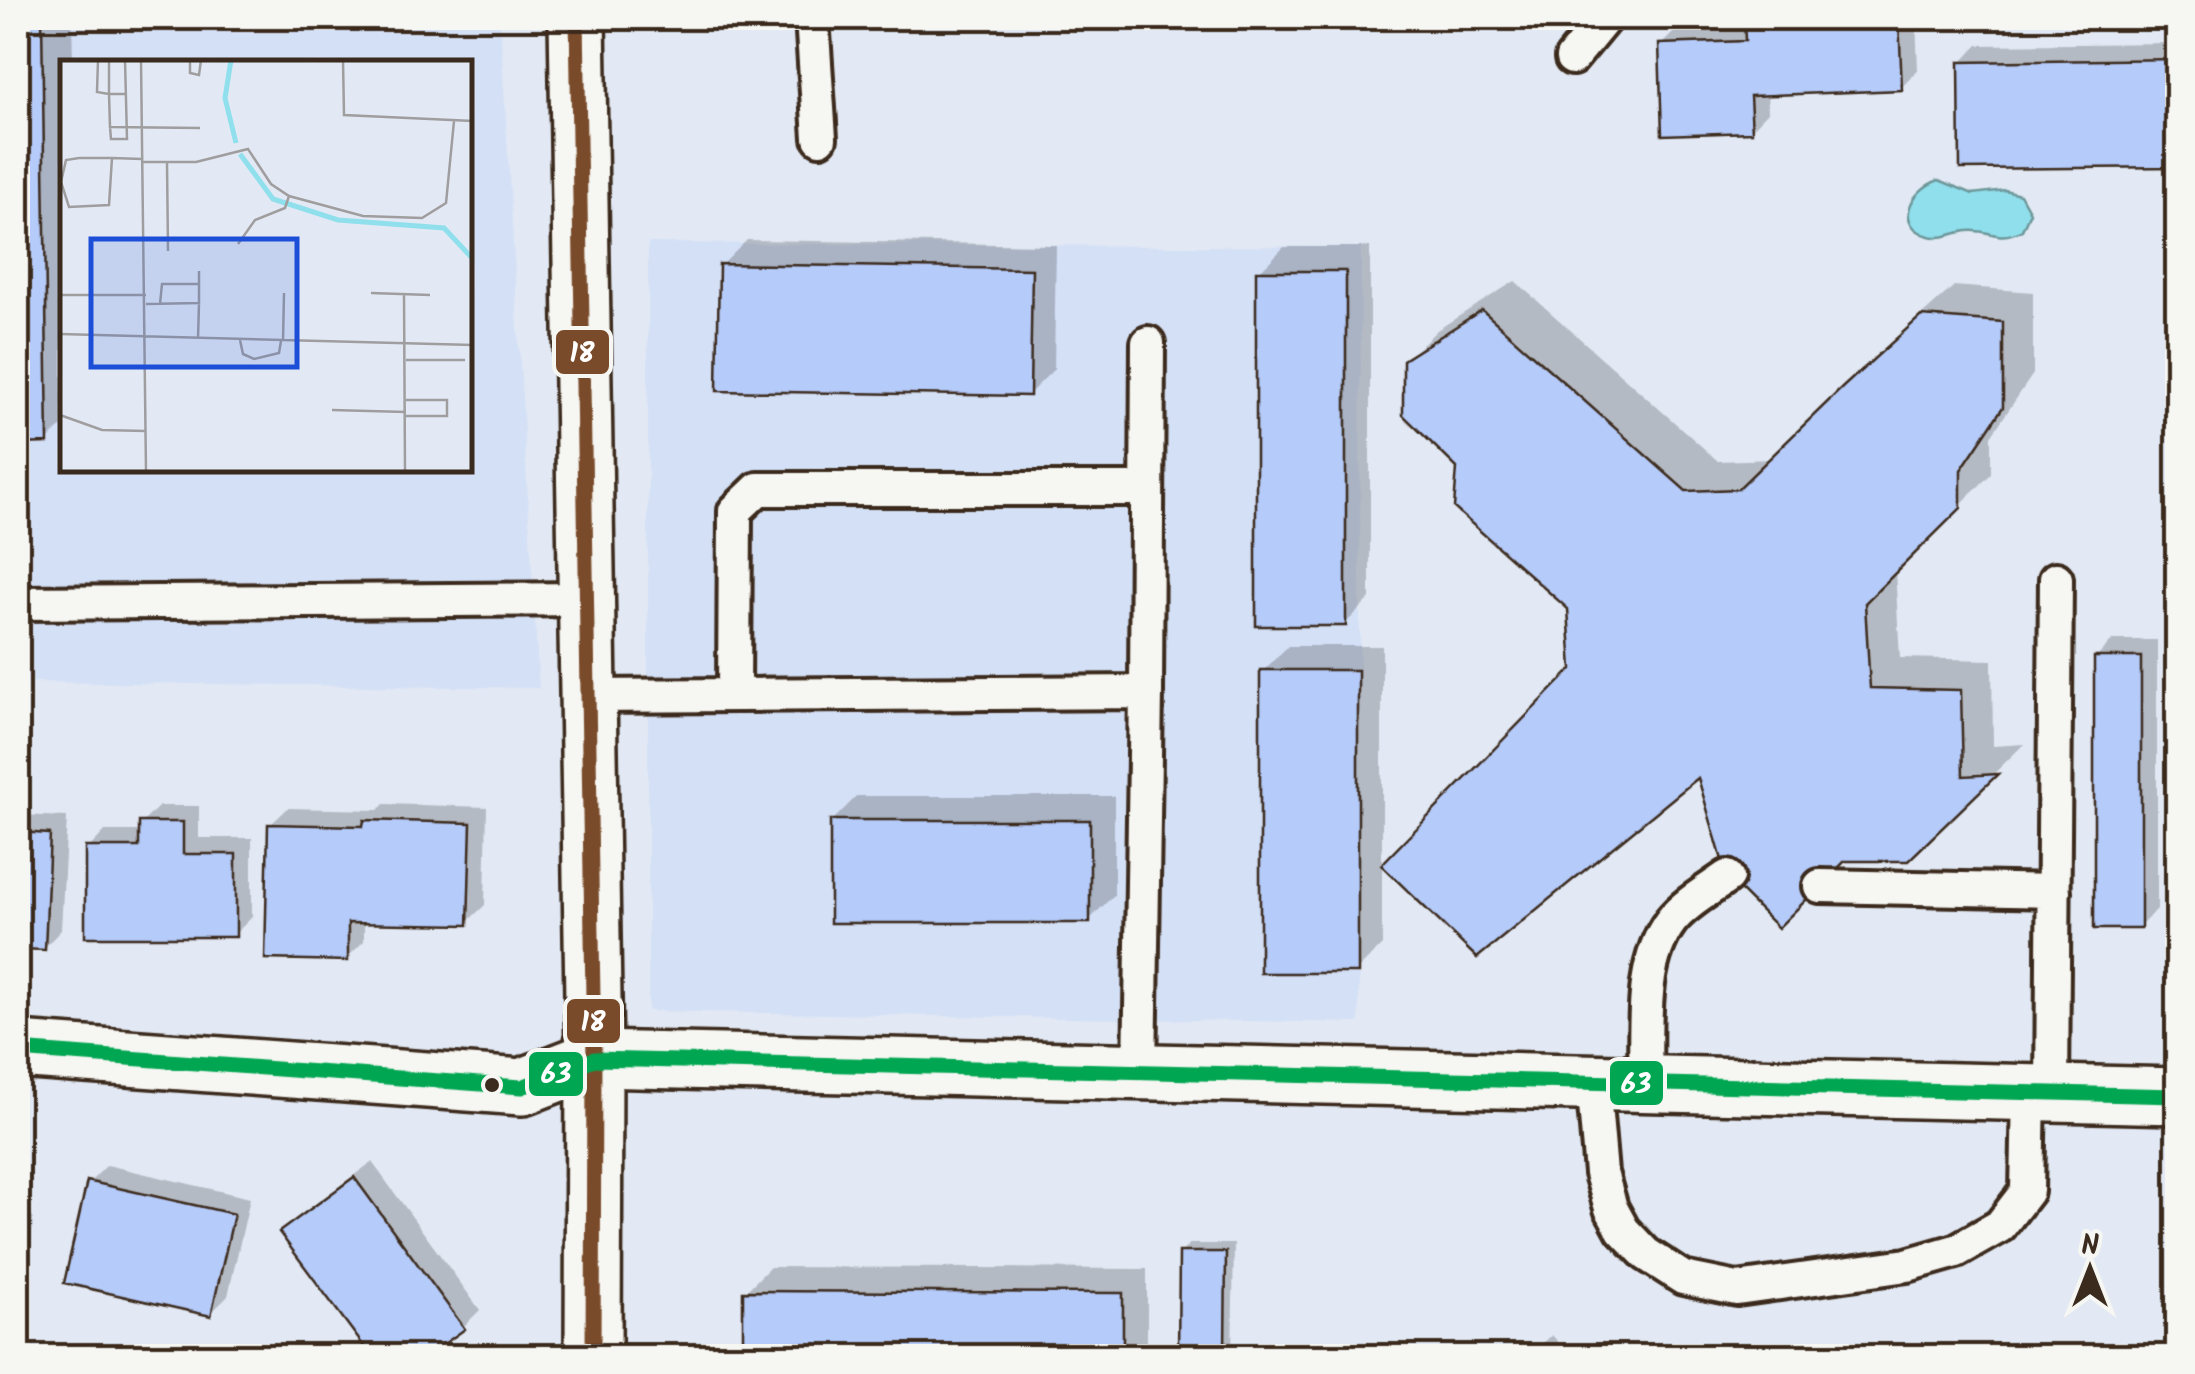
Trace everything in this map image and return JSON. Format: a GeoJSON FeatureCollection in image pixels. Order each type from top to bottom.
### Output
{"type":"FeatureCollection","features":[{"type":"Feature","properties":{"kind":"street"},"geometry":{"type":"LineString","coordinates":[[576,18],[594,1059],[592,1356]]}},
{"type":"Feature","properties":{"kind":"street"},"geometry":{"type":"LineString","coordinates":[[18,1050],[522,1087],[594,1059],[2178,1096]]}},
{"type":"Feature","properties":{"kind":"lane"},"geometry":{"type":"LineString","coordinates":[[812,18],[820,138]]}},
{"type":"Feature","properties":{"kind":"lane"},"geometry":{"type":"LineString","coordinates":[[1572,58],[1606,18]]}},
{"type":"Feature","properties":{"kind":"lane"},"geometry":{"type":"LineString","coordinates":[[1140,1072],[1148,342]]}},
{"type":"Feature","properties":{"kind":"lane"},"geometry":{"type":"LineString","coordinates":[[734,695],[735,511],[758,489],[1147,489]]}},
{"type":"Feature","properties":{"kind":"lane"},"geometry":{"type":"LineString","coordinates":[[1727,877],[1673,918],[1658,942],[1619,1083],[1601,1174],[1611,1208],[1623,1230],[1646,1254],[1684,1278],[1737,1289],[1907,1265],[1956,1251],[2000,1226],[2028,1191],[2040,1093],[2054,890],[2056,579]]}},
{"type":"Feature","properties":{"kind":"lane"},"geometry":{"type":"LineString","coordinates":[[18,603],[586,599]]}},
{"type":"Feature","properties":{"kind":"lane"},"geometry":{"type":"LineString","coordinates":[[588,696],[1146,692]]}},
{"type":"Feature","properties":{"kind":"lane"},"geometry":{"type":"LineString","coordinates":[[1820,886],[2054,890]]}},
{"type":"Feature","properties":{"kind":"shaded area"},"geometry":{"type":"Polygon","coordinates":[[[18,18],[500,18],[539,688],[18,682],[18,18]]]}},
{"type":"Feature","properties":{"kind":"shaded area"},"geometry":{"type":"Polygon","coordinates":[[[648,243],[1361,247],[1359,1023],[648,1011],[648,243]]]}},
{"type":"Feature","properties":{"kind":"water"},"geometry":{"type":"Polygon","coordinates":[[[1939,180],[1973,194],[2005,190],[2020,194],[2030,212],[2022,230],[2000,236],[1968,231],[1939,237],[1918,231],[1909,217],[1913,199],[1939,180]]]}},
{"type":"Feature","properties":{"kind":"building"},"geometry":{"type":"Polygon","coordinates":[[[18,18],[42,18],[48,443],[18,444],[18,18]]]}},
{"type":"Feature","properties":{"kind":"building"},"geometry":{"type":"Polygon","coordinates":[[[1744,18],[1899,18],[1902,90],[1750,96],[1752,132],[1662,135],[1659,44],[1745,41],[1744,18]]]}},
{"type":"Feature","properties":{"kind":"building"},"geometry":{"type":"Polygon","coordinates":[[[2178,59],[2178,167],[1960,169],[1959,62],[2178,59]]]}},
{"type":"Feature","properties":{"kind":"building"},"geometry":{"type":"Polygon","coordinates":[[[719,264],[1032,269],[1030,396],[717,391],[719,264]]]}},
{"type":"Feature","properties":{"kind":"building"},"geometry":{"type":"Polygon","coordinates":[[[1256,271],[1346,271],[1346,626],[1256,626],[1256,271]]]}},
{"type":"Feature","properties":{"kind":"building"},"geometry":{"type":"Polygon","coordinates":[[[1482,310],[1686,491],[1738,489],[1921,316],[2003,322],[2003,407],[1961,470],[1961,508],[1865,603],[1870,688],[1961,690],[1963,776],[1998,774],[1908,861],[1845,861],[1778,928],[1727,877],[1698,778],[1477,958],[1381,865],[1572,669],[1568,609],[1454,508],[1457,468],[1403,415],[1403,360],[1482,310]]]}},
{"type":"Feature","properties":{"kind":"building"},"geometry":{"type":"Polygon","coordinates":[[[2094,657],[2141,657],[2141,929],[2094,929],[2094,657]]]}},
{"type":"Feature","properties":{"kind":"building"},"geometry":{"type":"Polygon","coordinates":[[[1260,670],[1358,670],[1358,973],[1260,973],[1260,670]]]}},
{"type":"Feature","properties":{"kind":"building"},"geometry":{"type":"Polygon","coordinates":[[[364,820],[471,823],[468,925],[348,923],[348,961],[265,959],[268,824],[363,826],[364,820]]]}},
{"type":"Feature","properties":{"kind":"building"},"geometry":{"type":"Polygon","coordinates":[[[830,820],[1090,820],[1090,923],[830,923],[830,820]]]}},
{"type":"Feature","properties":{"kind":"building"},"geometry":{"type":"Polygon","coordinates":[[[139,822],[183,822],[183,854],[236,854],[236,937],[85,937],[85,847],[139,847],[139,822]]]}},
{"type":"Feature","properties":{"kind":"building"},"geometry":{"type":"Polygon","coordinates":[[[18,832],[50,834],[45,950],[18,949],[18,832]]]}},
{"type":"Feature","properties":{"kind":"building"},"geometry":{"type":"Polygon","coordinates":[[[354,1177],[465,1329],[427,1356],[371,1356],[279,1232],[354,1177]]]}},
{"type":"Feature","properties":{"kind":"building"},"geometry":{"type":"Polygon","coordinates":[[[87,1181],[234,1214],[211,1316],[64,1283],[87,1181]]]}},
{"type":"Feature","properties":{"kind":"building"},"geometry":{"type":"Polygon","coordinates":[[[1179,1252],[1226,1252],[1225,1356],[1178,1356],[1179,1252]]]}},
{"type":"Feature","properties":{"kind":"building"},"geometry":{"type":"Polygon","coordinates":[[[743,1291],[1123,1293],[1123,1356],[743,1356],[743,1291]]]}},
{"type":"Feature","properties":{"kind":"transit line","name":"18"},"geometry":{"type":"LineString","coordinates":[[577,18],[594,1059],[593,1356]]}},
{"type":"Feature","properties":{"kind":"transit line","name":"63"},"geometry":{"type":"LineString","coordinates":[[18,1050],[522,1087],[594,1059],[2178,1096]]}}]}
